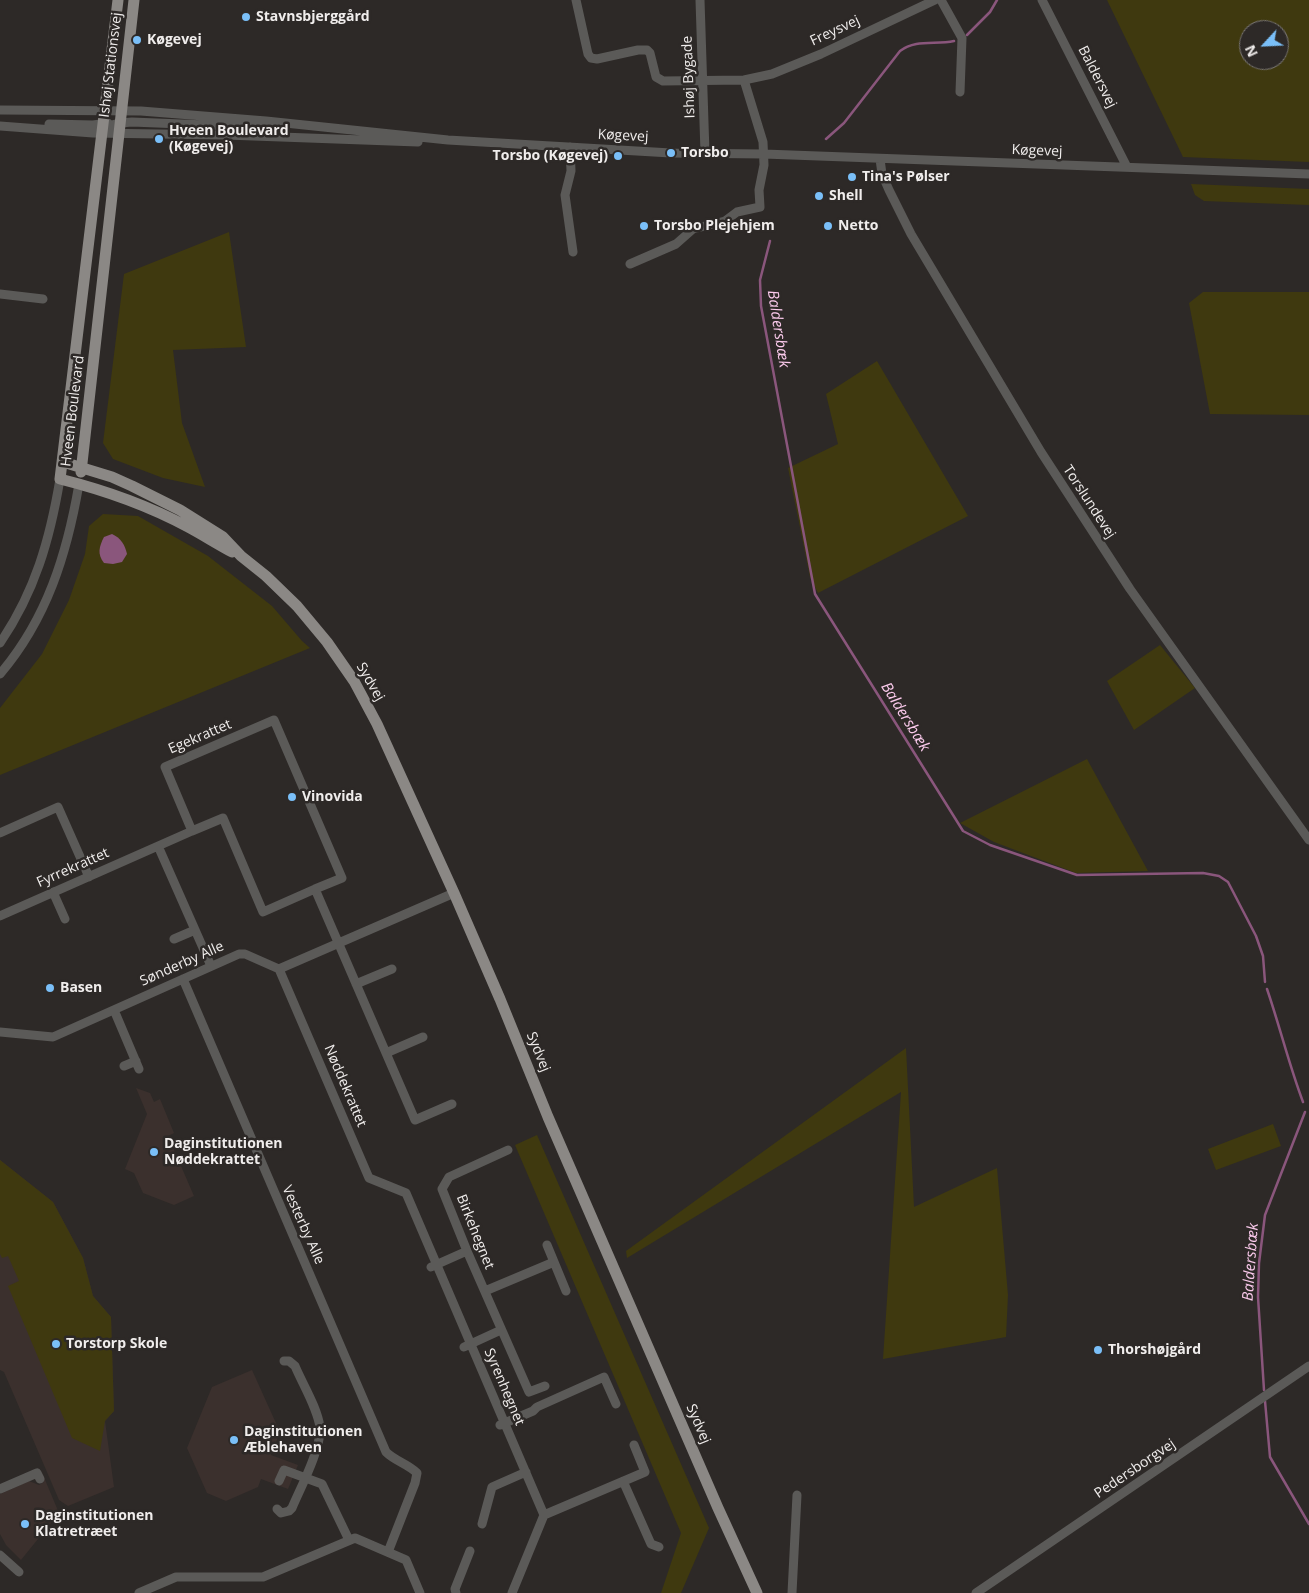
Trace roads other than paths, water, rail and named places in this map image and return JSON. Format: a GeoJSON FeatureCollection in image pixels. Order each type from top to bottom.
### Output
{"type":"FeatureCollection","features":[{"type":"Feature","properties":{"kind":"main road","name":"Ishøj Stationsvej"},"geometry":{"type":"LineString","coordinates":[[102,129],[118,0]]}},
{"type":"Feature","properties":{"kind":"main road","name":"Ishøj Stationsvej"},"geometry":{"type":"LineString","coordinates":[[119,128],[134,0]]}},
{"type":"Feature","properties":{"kind":"main road","name":"Hveen Boulevard"},"geometry":{"type":"LineString","coordinates":[[79,484],[119,128]]}},
{"type":"Feature","properties":{"kind":"main road","name":"Hveen Boulevard"},"geometry":{"type":"LineString","coordinates":[[60,479],[102,129]]}},
{"type":"Feature","properties":{"kind":"main road","name":"Sydvej"},"geometry":{"type":"LineString","coordinates":[[63,462],[82,466],[112,477],[180,510],[222,537],[297,606],[327,642],[354,681],[377,724],[454,892],[580,1190],[714,1499],[757,1593]]}},
{"type":"Feature","properties":{"kind":"main road","name":"Sydvej"},"geometry":{"type":"LineString","coordinates":[[60,479],[157,512],[241,556]]}},
{"type":"Feature","properties":{"kind":"street","name":"Freysvej"},"geometry":{"type":"LineString","coordinates":[[576,0],[588,54],[591,58],[597,59],[638,50],[647,50],[650,53],[653,71],[659,80],[663,81],[744,80],[788,68],[935,0]]}},
{"type":"Feature","properties":{"kind":"street","name":"Ishøj Bygade"},"geometry":{"type":"LineString","coordinates":[[700,0],[705,153]]}},
{"type":"Feature","properties":{"kind":"street"},"geometry":{"type":"LineString","coordinates":[[941,0],[962,38],[960,92]]}},
{"type":"Feature","properties":{"kind":"street","name":"Baldersvej"},"geometry":{"type":"LineString","coordinates":[[1042,0],[1127,168]]}},
{"type":"Feature","properties":{"kind":"street"},"geometry":{"type":"LineString","coordinates":[[630,264],[676,244],[693,229],[725,221],[738,212],[760,207],[759,190],[764,164],[762,134],[744,80]]}},
{"type":"Feature","properties":{"kind":"street","name":"Køgevej"},"geometry":{"type":"LineString","coordinates":[[0,110],[174,113],[448,140],[672,153],[764,154],[1309,174]]}},
{"type":"Feature","properties":{"kind":"street"},"geometry":{"type":"LineString","coordinates":[[102,129],[117,117],[121,111]]}},
{"type":"Feature","properties":{"kind":"street","name":"Køgevej"},"geometry":{"type":"LineString","coordinates":[[0,125],[119,128],[226,135],[408,142],[448,140]]}},
{"type":"Feature","properties":{"kind":"street"},"geometry":{"type":"LineString","coordinates":[[119,128],[288,128],[303,125]]}},
{"type":"Feature","properties":{"kind":"street"},"geometry":{"type":"LineString","coordinates":[[570,147],[571,170],[565,195],[573,252]]}},
{"type":"Feature","properties":{"kind":"street","name":"Torslundevej"},"geometry":{"type":"LineString","coordinates":[[880,159],[882,174],[888,190],[908,230],[1013,409],[1130,589],[1309,840]]}},
{"type":"Feature","properties":{"kind":"street"},"geometry":{"type":"LineString","coordinates":[[0,294],[43,299]]}},
{"type":"Feature","properties":{"kind":"street","name":"Hveen Boulevard"},"geometry":{"type":"LineString","coordinates":[[0,643],[20,609],[39,567],[49,538],[60,479]]}},
{"type":"Feature","properties":{"kind":"street","name":"Hveen Boulevard"},"geometry":{"type":"LineString","coordinates":[[0,674],[23,644],[39,616],[57,574],[67,544],[79,484]]}},
{"type":"Feature","properties":{"kind":"street","name":"Egekrattet"},"geometry":{"type":"LineString","coordinates":[[274,720],[342,878],[315,889],[263,912],[223,818],[192,831],[165,767],[274,720]]}},
{"type":"Feature","properties":{"kind":"street"},"geometry":{"type":"LineString","coordinates":[[0,833],[58,807],[89,877]]}},
{"type":"Feature","properties":{"kind":"street","name":"Fyrrekrattet"},"geometry":{"type":"LineString","coordinates":[[0,916],[192,831]]}},
{"type":"Feature","properties":{"kind":"street"},"geometry":{"type":"LineString","coordinates":[[158,846],[211,966]]}},
{"type":"Feature","properties":{"kind":"street"},"geometry":{"type":"LineString","coordinates":[[315,889],[415,1120],[452,1104]]}},
{"type":"Feature","properties":{"kind":"street"},"geometry":{"type":"LineString","coordinates":[[53,892],[65,919]]}},
{"type":"Feature","properties":{"kind":"street"},"geometry":{"type":"LineString","coordinates":[[279,969],[454,892]]}},
{"type":"Feature","properties":{"kind":"street"},"geometry":{"type":"LineString","coordinates":[[174,939],[195,930]]}},
{"type":"Feature","properties":{"kind":"street","name":"Sønderby Alle"},"geometry":{"type":"LineString","coordinates":[[0,1032],[53,1037],[239,954],[245,954],[279,969]]}},
{"type":"Feature","properties":{"kind":"street","name":"Nøddekrattet"},"geometry":{"type":"LineString","coordinates":[[279,969],[369,1178],[406,1193]]}},
{"type":"Feature","properties":{"kind":"street"},"geometry":{"type":"LineString","coordinates":[[356,984],[392,969]]}},
{"type":"Feature","properties":{"kind":"street","name":"Vesterby Alle"},"geometry":{"type":"LineString","coordinates":[[183,979],[386,1452],[394,1460],[412,1468],[417,1473],[415,1483],[388,1552]]}},
{"type":"Feature","properties":{"kind":"street"},"geometry":{"type":"LineString","coordinates":[[114,1010],[138,1065],[124,1066]]}},
{"type":"Feature","properties":{"kind":"street"},"geometry":{"type":"LineString","coordinates":[[386,1053],[423,1037]]}},
{"type":"Feature","properties":{"kind":"street","name":"Birkehegnet"},"geometry":{"type":"LineString","coordinates":[[508,1150],[449,1177],[442,1189],[529,1392],[545,1386]]}},
{"type":"Feature","properties":{"kind":"street","name":"Syrenhegnet"},"geometry":{"type":"LineString","coordinates":[[406,1193],[433,1266],[467,1346],[544,1515]]}},
{"type":"Feature","properties":{"kind":"street"},"geometry":{"type":"LineString","coordinates":[[547,1245],[566,1291]]}},
{"type":"Feature","properties":{"kind":"street"},"geometry":{"type":"LineString","coordinates":[[433,1266],[467,1251]]}},
{"type":"Feature","properties":{"kind":"street"},"geometry":{"type":"LineString","coordinates":[[485,1291],[554,1262]]}},
{"type":"Feature","properties":{"kind":"street"},"geometry":{"type":"LineString","coordinates":[[467,1346],[501,1330]]}},
{"type":"Feature","properties":{"kind":"street"},"geometry":{"type":"LineString","coordinates":[[277,1509],[280,1513],[290,1511],[319,1444],[320,1430],[318,1418],[295,1366],[289,1361],[284,1361]]}},
{"type":"Feature","properties":{"kind":"street","name":"Pedersborgvej"},"geometry":{"type":"LineString","coordinates":[[976,1593],[1309,1366]]}},
{"type":"Feature","properties":{"kind":"street"},"geometry":{"type":"LineString","coordinates":[[502,1424],[604,1377],[616,1404]]}},
{"type":"Feature","properties":{"kind":"street"},"geometry":{"type":"LineString","coordinates":[[512,1593],[544,1515],[645,1472],[634,1444]]}},
{"type":"Feature","properties":{"kind":"street"},"geometry":{"type":"LineString","coordinates":[[279,1481],[284,1470],[322,1484],[349,1540]]}},
{"type":"Feature","properties":{"kind":"street"},"geometry":{"type":"LineString","coordinates":[[482,1524],[492,1487],[526,1472]]}},
{"type":"Feature","properties":{"kind":"street"},"geometry":{"type":"LineString","coordinates":[[0,1489],[37,1473],[40,1479]]}},
{"type":"Feature","properties":{"kind":"street"},"geometry":{"type":"LineString","coordinates":[[623,1481],[651,1544],[659,1547]]}},
{"type":"Feature","properties":{"kind":"street"},"geometry":{"type":"LineString","coordinates":[[792,1593],[797,1495]]}},
{"type":"Feature","properties":{"kind":"street"},"geometry":{"type":"LineString","coordinates":[[139,1593],[176,1577],[263,1577],[355,1538],[406,1560],[420,1593]]}},
{"type":"Feature","properties":{"kind":"street"},"geometry":{"type":"LineString","coordinates":[[456,1593],[455,1589],[470,1551]]}},
{"type":"Feature","properties":{"kind":"street"},"geometry":{"type":"LineString","coordinates":[[0,1555],[19,1572]]}},
{"type":"Feature","properties":{"kind":"waterway","name":"Baldersbæk"},"geometry":{"type":"LineString","coordinates":[[967,35],[990,12],[997,0]]}},
{"type":"Feature","properties":{"kind":"waterway","name":"Baldersbæk"},"geometry":{"type":"LineString","coordinates":[[826,139],[844,123],[900,51],[913,45],[954,41]]}},
{"type":"Feature","properties":{"kind":"waterway","name":"Baldersbæk"},"geometry":{"type":"LineString","coordinates":[[770,241],[760,280],[761,306],[815,594],[963,831],[990,845],[1077,875],[1203,873],[1219,876],[1228,882],[1256,936],[1263,956],[1265,982]]}},
{"type":"Feature","properties":{"kind":"waterway","name":"Baldersbæk"},"geometry":{"type":"LineString","coordinates":[[1267,989],[1303,1102]]}},
{"type":"Feature","properties":{"kind":"waterway","name":"Baldersbæk"},"geometry":{"type":"LineString","coordinates":[[1264,1390],[1258,1297],[1259,1263],[1265,1215],[1305,1112]]}},
{"type":"Feature","properties":{"kind":"waterway","name":"Baldersbæk"},"geometry":{"type":"LineString","coordinates":[[1265,1401],[1270,1457],[1309,1524]]}},
{"type":"Feature","properties":{"kind":"place","name":"Stavnsbjerggård"},"geometry":{"type":"Point","coordinates":[246,17]}},
{"type":"Feature","properties":{"kind":"place","name":"Køgevej"},"geometry":{"type":"Point","coordinates":[137,40]}},
{"type":"Feature","properties":{"kind":"place","name":"Hveen Boulevard (Køgevej)"},"geometry":{"type":"Point","coordinates":[159,139]}},
{"type":"Feature","properties":{"kind":"place","name":"Torsbo"},"geometry":{"type":"Point","coordinates":[671,153]}},
{"type":"Feature","properties":{"kind":"place","name":"Torsbo (Køgevej)"},"geometry":{"type":"Point","coordinates":[618,156]}},
{"type":"Feature","properties":{"kind":"place","name":"Tina's Pølser"},"geometry":{"type":"Point","coordinates":[852,177]}},
{"type":"Feature","properties":{"kind":"place","name":"Shell"},"geometry":{"type":"Point","coordinates":[819,196]}},
{"type":"Feature","properties":{"kind":"place","name":"Torsbo Plejehjem"},"geometry":{"type":"Point","coordinates":[644,226]}},
{"type":"Feature","properties":{"kind":"place","name":"Netto"},"geometry":{"type":"Point","coordinates":[828,226]}},
{"type":"Feature","properties":{"kind":"place","name":"Vinovida"},"geometry":{"type":"Point","coordinates":[292,797]}},
{"type":"Feature","properties":{"kind":"place","name":"Basen"},"geometry":{"type":"Point","coordinates":[50,988]}},
{"type":"Feature","properties":{"kind":"place","name":"Daginstitutionen Nøddekrattet"},"geometry":{"type":"Point","coordinates":[154,1152]}},
{"type":"Feature","properties":{"kind":"place","name":"Torstorp Skole"},"geometry":{"type":"Point","coordinates":[56,1344]}},
{"type":"Feature","properties":{"kind":"place","name":"Thorshøjgård"},"geometry":{"type":"Point","coordinates":[1098,1350]}},
{"type":"Feature","properties":{"kind":"place","name":"Daginstitutionen Æblehaven"},"geometry":{"type":"Point","coordinates":[234,1440]}},
{"type":"Feature","properties":{"kind":"place","name":"Daginstitutionen Klatretræet"},"geometry":{"type":"Point","coordinates":[25,1524]}}]}
